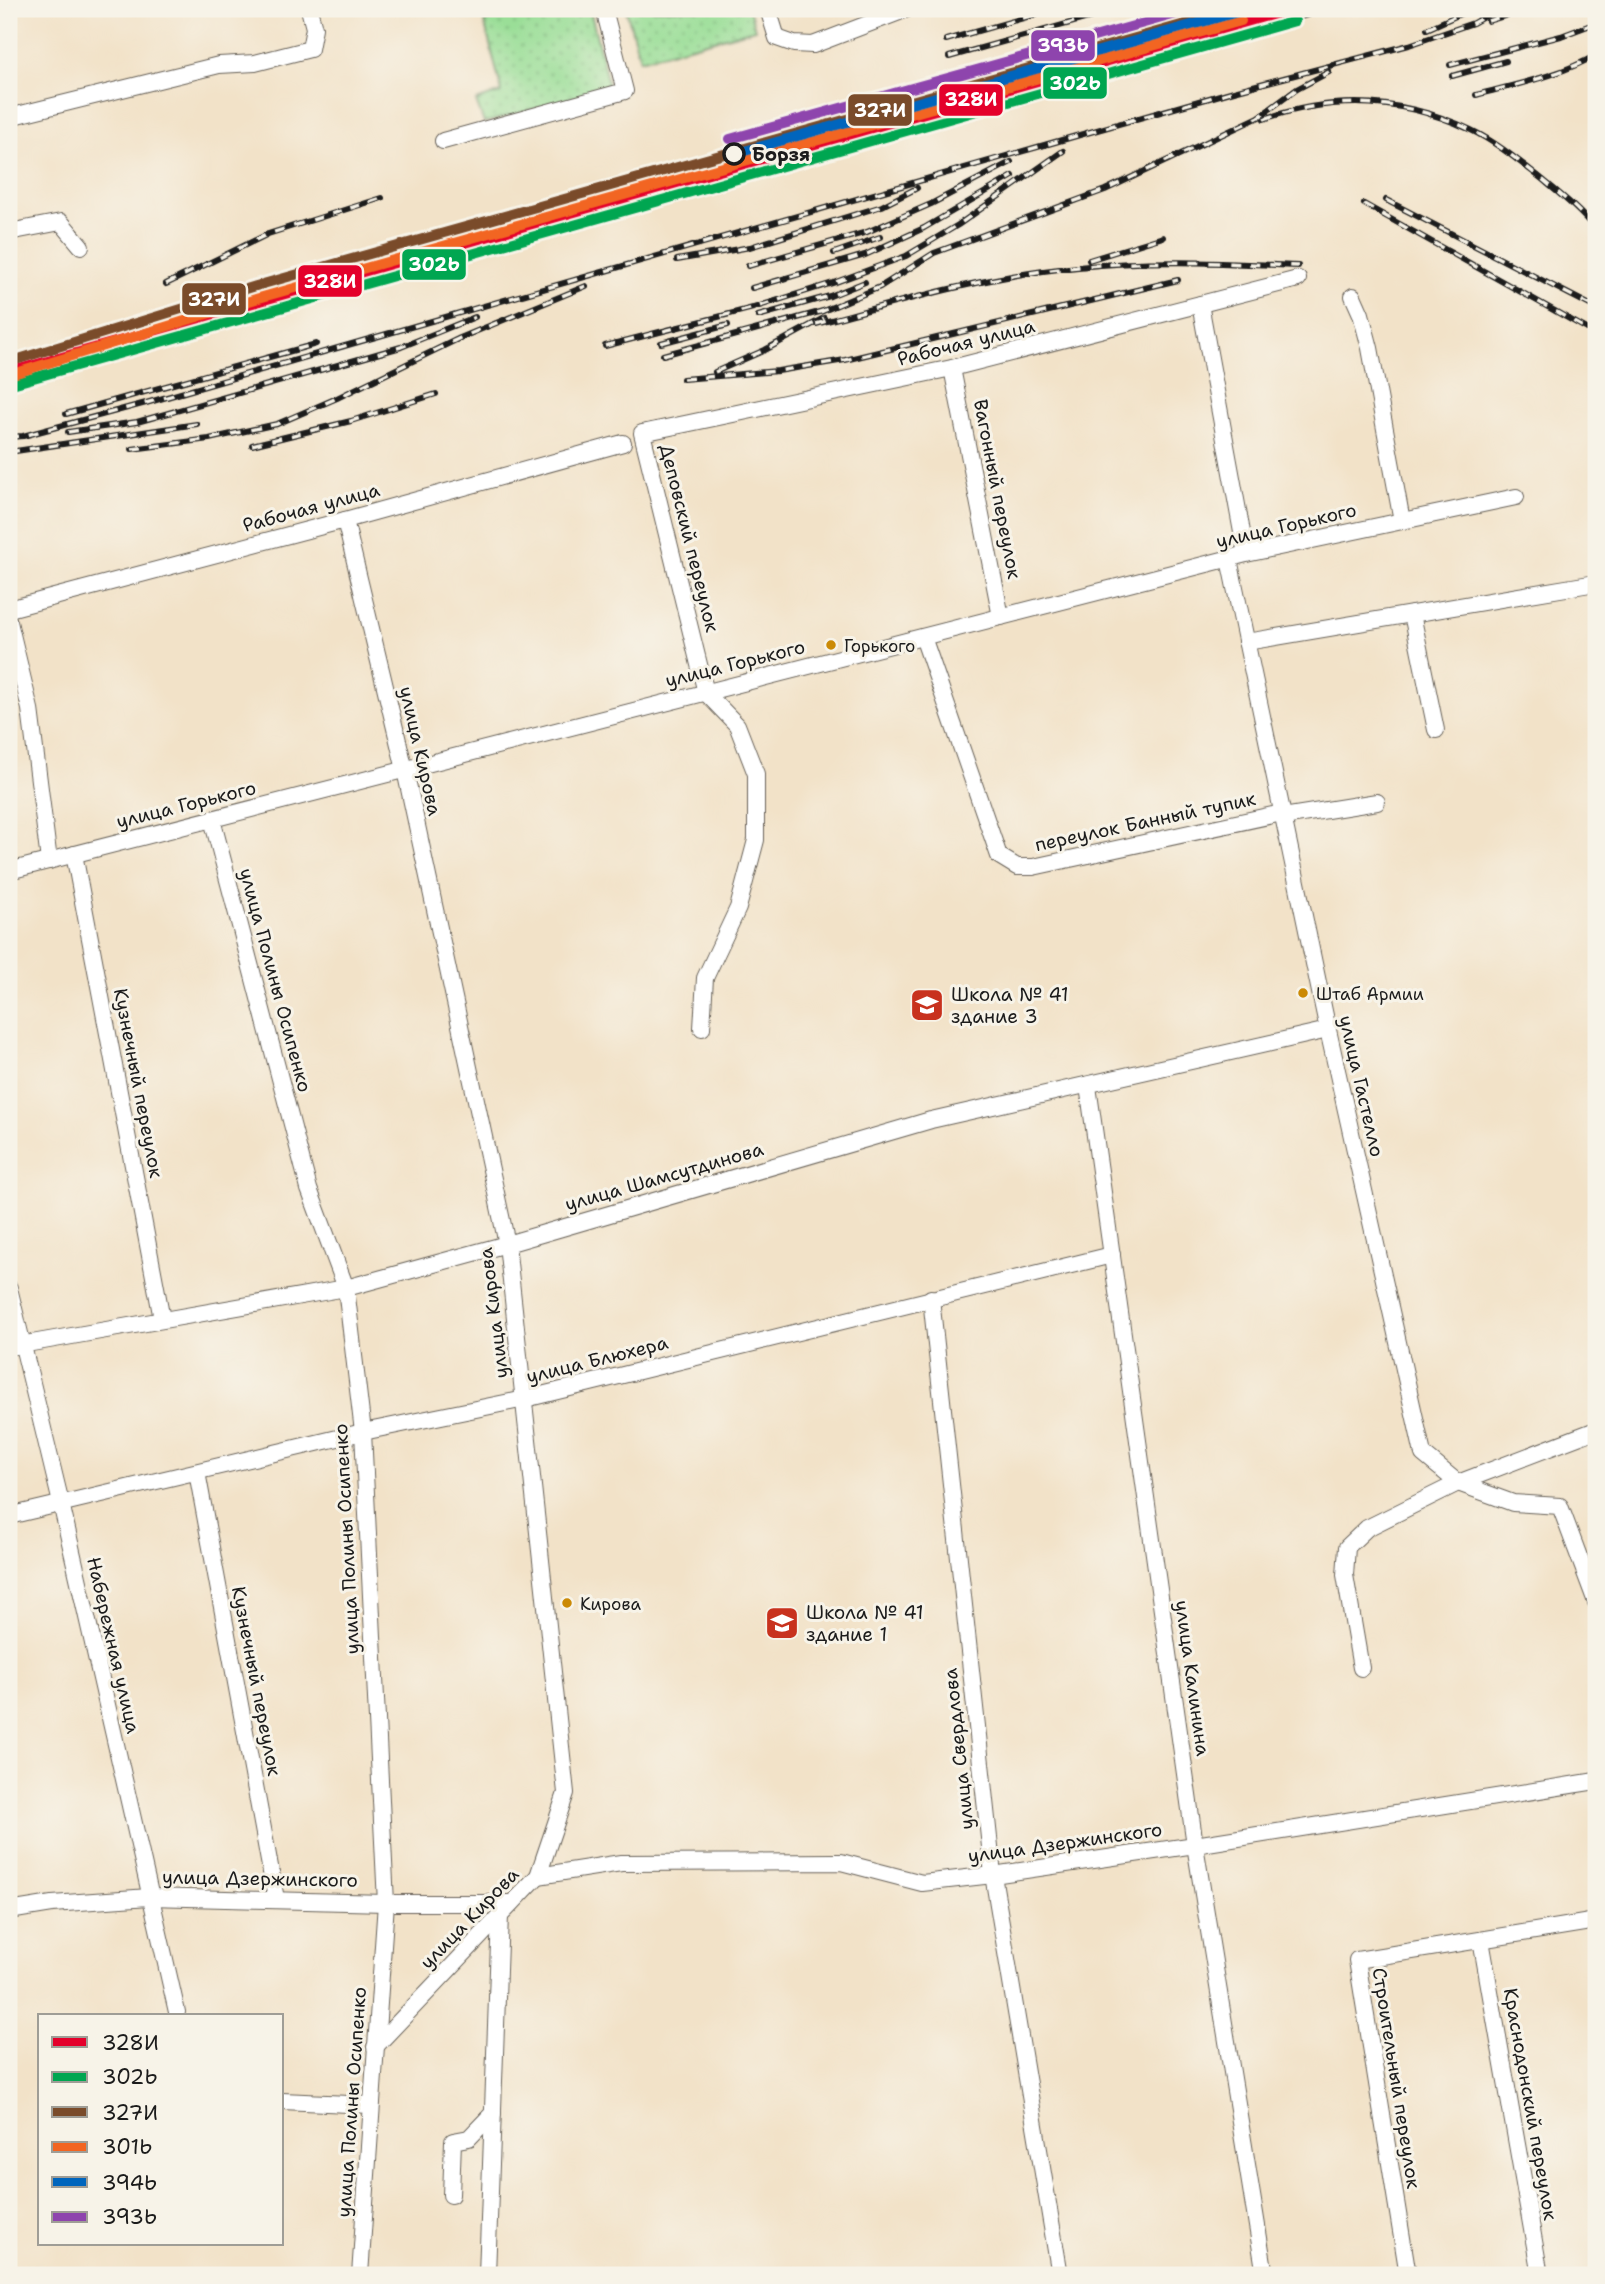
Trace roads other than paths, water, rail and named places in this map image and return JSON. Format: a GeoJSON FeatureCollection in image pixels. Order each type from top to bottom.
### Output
{"type":"FeatureCollection","features":[{"type":"Feature","properties":{"kind":"street"},"geometry":{"type":"LineString","coordinates":[[9,117],[219,65],[256,63],[310,49],[314,28],[309,9]]}},
{"type":"Feature","properties":{"kind":"street"},"geometry":{"type":"LineString","coordinates":[[443,141],[625,91],[604,9]]}},
{"type":"Feature","properties":{"kind":"street"},"geometry":{"type":"LineString","coordinates":[[768,9],[777,38],[794,44],[813,45],[908,9]]}},
{"type":"Feature","properties":{"kind":"street"},"geometry":{"type":"LineString","coordinates":[[9,232],[61,222],[81,246]]}},
{"type":"Feature","properties":{"kind":"street","name":"Рабочая улица"},"geometry":{"type":"LineString","coordinates":[[642,433],[953,368],[1298,279]]}},
{"type":"Feature","properties":{"kind":"street"},"geometry":{"type":"LineString","coordinates":[[1353,296],[1370,348],[1402,521]]}},
{"type":"Feature","properties":{"kind":"street"},"geometry":{"type":"LineString","coordinates":[[1200,304],[1246,554]]}},
{"type":"Feature","properties":{"kind":"street","name":"Вагонный переулок"},"geometry":{"type":"LineString","coordinates":[[953,368],[1002,617]]}},
{"type":"Feature","properties":{"kind":"street","name":"Деповский переулок"},"geometry":{"type":"LineString","coordinates":[[642,433],[706,692]]}},
{"type":"Feature","properties":{"kind":"street","name":"Рабочая улица"},"geometry":{"type":"LineString","coordinates":[[9,608],[345,520],[622,443]]}},
{"type":"Feature","properties":{"kind":"street","name":"улица Горького"},"geometry":{"type":"LineString","coordinates":[[9,871],[1246,554],[1516,497]]}},
{"type":"Feature","properties":{"kind":"street","name":"улица Кирова"},"geometry":{"type":"LineString","coordinates":[[345,520],[405,770],[507,1244],[566,1793],[538,1876],[375,2047]]}},
{"type":"Feature","properties":{"kind":"street","name":"улица Гастелло"},"geometry":{"type":"LineString","coordinates":[[1229,559],[1328,1030],[1423,1454],[1458,1483],[1513,1503],[1560,1506],[1596,1602]]}},
{"type":"Feature","properties":{"kind":"street"},"geometry":{"type":"LineString","coordinates":[[1246,642],[1596,583]]}},
{"type":"Feature","properties":{"kind":"street"},"geometry":{"type":"LineString","coordinates":[[1412,614],[1436,730]]}},
{"type":"Feature","properties":{"kind":"street"},"geometry":{"type":"LineString","coordinates":[[9,622],[30,709],[49,861]]}},
{"type":"Feature","properties":{"kind":"street","name":"переулок Банный тупик"},"geometry":{"type":"LineString","coordinates":[[923,637],[999,856],[1017,867],[1033,867],[1282,815],[1377,802]]}},
{"type":"Feature","properties":{"kind":"street"},"geometry":{"type":"LineString","coordinates":[[702,1028],[705,978],[738,908],[756,839],[756,774],[737,725],[706,692]]}},
{"type":"Feature","properties":{"kind":"street","name":"улица Полины Осипенко"},"geometry":{"type":"LineString","coordinates":[[212,819],[309,1189],[346,1288],[363,1432],[386,1903],[360,2275]]}},
{"type":"Feature","properties":{"kind":"street","name":"Кузнечный переулок"},"geometry":{"type":"LineString","coordinates":[[74,854],[162,1319]]}},
{"type":"Feature","properties":{"kind":"street","name":"улица Шамсутдинова"},"geometry":{"type":"LineString","coordinates":[[16,1345],[346,1288],[507,1244],[931,1120],[1328,1030]]}},
{"type":"Feature","properties":{"kind":"street","name":"улица Калинина"},"geometry":{"type":"LineString","coordinates":[[1088,1086],[1195,1845],[1265,2275]]}},
{"type":"Feature","properties":{"kind":"street","name":"улица Блюхера"},"geometry":{"type":"LineString","coordinates":[[9,1516],[363,1432],[525,1399],[1112,1255]]}},
{"type":"Feature","properties":{"kind":"street","name":"Набережная улица"},"geometry":{"type":"LineString","coordinates":[[9,1288],[16,1345],[61,1503],[177,2012]]}},
{"type":"Feature","properties":{"kind":"street","name":"улица Свердлова"},"geometry":{"type":"LineString","coordinates":[[931,1298],[993,1875],[1060,2275]]}},
{"type":"Feature","properties":{"kind":"street"},"geometry":{"type":"LineString","coordinates":[[1362,1668],[1345,1575],[1347,1547],[1367,1528],[1458,1483],[1596,1430]]}},
{"type":"Feature","properties":{"kind":"street","name":"Кузнечный переулок"},"geometry":{"type":"LineString","coordinates":[[197,1472],[276,1899]]}},
{"type":"Feature","properties":{"kind":"street","name":"улица Дзержинского"},"geometry":{"type":"LineString","coordinates":[[538,1876],[621,1863],[841,1862],[922,1883],[1195,1845],[1596,1781]]}},
{"type":"Feature","properties":{"kind":"street","name":"улица Дзержинского"},"geometry":{"type":"LineString","coordinates":[[9,1911],[52,1904],[149,1897],[512,1903]]}},
{"type":"Feature","properties":{"kind":"street"},"geometry":{"type":"LineString","coordinates":[[487,2275],[500,1915]]}},
{"type":"Feature","properties":{"kind":"street","name":"Строительный переулок"},"geometry":{"type":"LineString","coordinates":[[1408,2275],[1357,1961],[1596,1921]]}},
{"type":"Feature","properties":{"kind":"street","name":"Краснодонский переулок"},"geometry":{"type":"LineString","coordinates":[[1481,1940],[1540,2275]]}},
{"type":"Feature","properties":{"kind":"street"},"geometry":{"type":"LineString","coordinates":[[284,2101],[371,2105]]}},
{"type":"Feature","properties":{"kind":"street"},"geometry":{"type":"LineString","coordinates":[[451,2195],[453,2141],[469,2138],[493,2113]]}},
{"type":"Feature","properties":{"kind":"railway"},"geometry":{"type":"LineString","coordinates":[[946,40],[1055,9]]}},
{"type":"Feature","properties":{"kind":"railway"},"geometry":{"type":"LineString","coordinates":[[949,57],[1120,9]]}},
{"type":"Feature","properties":{"kind":"railway"},"geometry":{"type":"LineString","coordinates":[[9,384],[1328,9]]}},
{"type":"Feature","properties":{"kind":"railway"},"geometry":{"type":"LineString","coordinates":[[1427,29],[1471,9]]}},
{"type":"Feature","properties":{"kind":"railway"},"geometry":{"type":"LineString","coordinates":[[9,437],[23,436],[146,403],[1234,91],[1409,45],[1473,23],[1498,9]]}},
{"type":"Feature","properties":{"kind":"railway"},"geometry":{"type":"LineString","coordinates":[[1488,21],[1528,9]]}},
{"type":"Feature","properties":{"kind":"railway"},"geometry":{"type":"LineString","coordinates":[[1450,65],[1561,36],[1596,23]]}},
{"type":"Feature","properties":{"kind":"railway"},"geometry":{"type":"LineString","coordinates":[[1476,95],[1553,74],[1596,55]]}},
{"type":"Feature","properties":{"kind":"railway"},"geometry":{"type":"LineString","coordinates":[[1452,76],[1506,61]]}},
{"type":"Feature","properties":{"kind":"railway"},"geometry":{"type":"LineString","coordinates":[[663,355],[823,311],[880,287],[934,253],[1105,190],[1259,117],[1297,89],[1329,72]]}},
{"type":"Feature","properties":{"kind":"railway"},"geometry":{"type":"LineString","coordinates":[[1264,119],[1290,111],[1343,103],[1395,106],[1446,119],[1471,130],[1508,153],[1563,197],[1596,230]]}},
{"type":"Feature","properties":{"kind":"railway"},"geometry":{"type":"LineString","coordinates":[[605,346],[753,308],[906,256],[958,225],[1063,151]]}},
{"type":"Feature","properties":{"kind":"railway"},"geometry":{"type":"LineString","coordinates":[[748,266],[867,232],[931,204],[1011,162]]}},
{"type":"Feature","properties":{"kind":"railway"},"geometry":{"type":"LineString","coordinates":[[752,288],[865,255],[924,228],[1013,176]]}},
{"type":"Feature","properties":{"kind":"railway"},"geometry":{"type":"LineString","coordinates":[[677,260],[750,247],[882,206],[917,188]]}},
{"type":"Feature","properties":{"kind":"railway"},"geometry":{"type":"LineString","coordinates":[[166,284],[268,234],[382,198]]}},
{"type":"Feature","properties":{"kind":"railway"},"geometry":{"type":"LineString","coordinates":[[1386,200],[1596,308]]}},
{"type":"Feature","properties":{"kind":"railway"},"geometry":{"type":"LineString","coordinates":[[1364,204],[1596,334]]}},
{"type":"Feature","properties":{"kind":"railway"},"geometry":{"type":"LineString","coordinates":[[834,253],[880,237]]}},
{"type":"Feature","properties":{"kind":"railway"},"geometry":{"type":"LineString","coordinates":[[1089,260],[1163,237]]}},
{"type":"Feature","properties":{"kind":"railway"},"geometry":{"type":"LineString","coordinates":[[816,324],[946,290],[1045,271],[1160,262],[1298,266]]}},
{"type":"Feature","properties":{"kind":"railway"},"geometry":{"type":"LineString","coordinates":[[683,379],[778,371],[845,360],[1178,280]]}},
{"type":"Feature","properties":{"kind":"railway"},"geometry":{"type":"LineString","coordinates":[[758,316],[830,296],[865,282]]}},
{"type":"Feature","properties":{"kind":"railway"},"geometry":{"type":"LineString","coordinates":[[132,449],[209,439],[277,424],[460,338],[586,286]]}},
{"type":"Feature","properties":{"kind":"railway"},"geometry":{"type":"LineString","coordinates":[[68,432],[137,422],[401,347],[475,317]]}},
{"type":"Feature","properties":{"kind":"railway"},"geometry":{"type":"LineString","coordinates":[[715,372],[765,350],[824,318]]}},
{"type":"Feature","properties":{"kind":"railway"},"geometry":{"type":"LineString","coordinates":[[661,343],[728,325]]}},
{"type":"Feature","properties":{"kind":"railway"},"geometry":{"type":"LineString","coordinates":[[66,414],[316,344]]}},
{"type":"Feature","properties":{"kind":"railway"},"geometry":{"type":"LineString","coordinates":[[252,445],[351,421],[436,394]]}},
{"type":"Feature","properties":{"kind":"railway"},"geometry":{"type":"LineString","coordinates":[[9,452],[197,424]]}},
{"type":"Feature","properties":{"kind":"place","name":"Борзя"},"geometry":{"type":"Point","coordinates":[734,154]}},
{"type":"Feature","properties":{"kind":"place","name":"Горького"},"geometry":{"type":"Point","coordinates":[831,645]}},
{"type":"Feature","properties":{"kind":"place","name":"Штаб Армии"},"geometry":{"type":"Point","coordinates":[1303,993]}},
{"type":"Feature","properties":{"kind":"place","name":"Школа № 41 здание 3"},"geometry":{"type":"Point","coordinates":[927,1005]}},
{"type":"Feature","properties":{"kind":"place","name":"Кирова"},"geometry":{"type":"Point","coordinates":[567,1603]}},
{"type":"Feature","properties":{"kind":"place","name":"Школа № 41 здание 1"},"geometry":{"type":"Point","coordinates":[782,1623]}}]}
